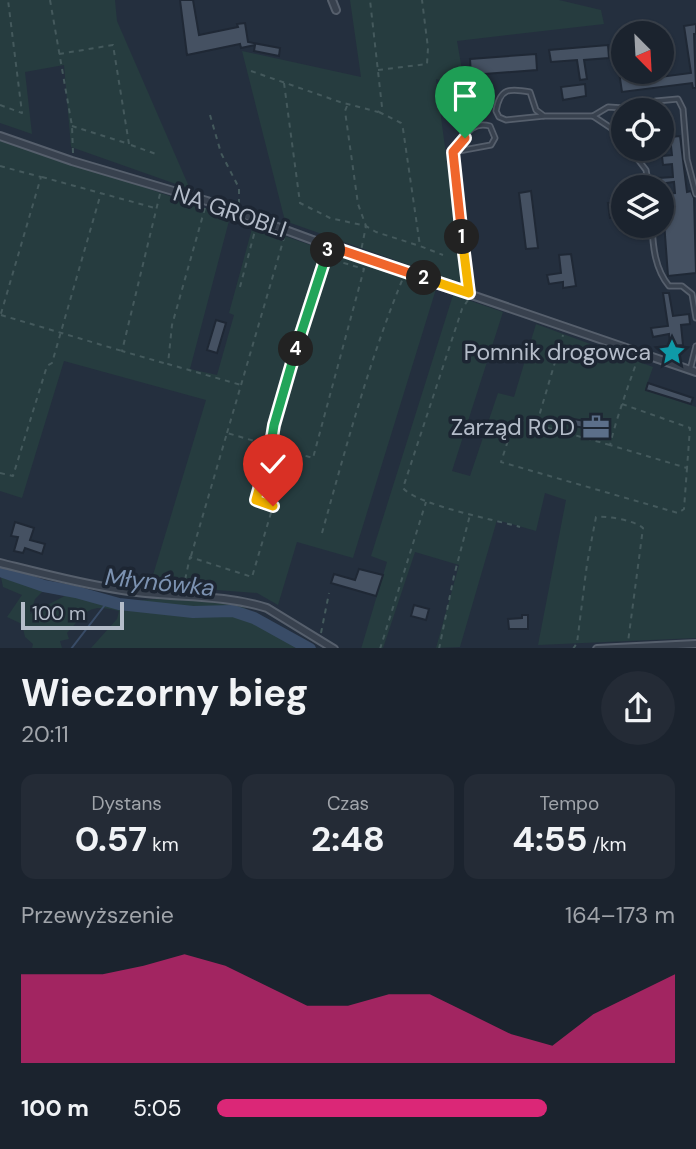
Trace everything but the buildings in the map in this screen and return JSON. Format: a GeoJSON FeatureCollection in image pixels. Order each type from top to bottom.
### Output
{"type":"FeatureCollection","features":[{"type":"Feature","properties":{"kind":"street"},"geometry":{"type":"LineString","coordinates":[[332,0],[336,10]]}},
{"type":"Feature","properties":{"kind":"street","name":"NA GROBLI"},"geometry":{"type":"LineString","coordinates":[[0,136],[72,161],[207,201],[329,246],[693,371]]}},
{"type":"Feature","properties":{"kind":"street"},"geometry":{"type":"LineString","coordinates":[[0,563],[123,591],[233,599],[267,608],[332,648]]}},
{"type":"Feature","properties":{"kind":"street"},"geometry":{"type":"LineString","coordinates":[[607,648],[696,644]]}},
{"type":"Feature","properties":{"kind":"lane"},"geometry":{"type":"LineString","coordinates":[[544,116],[536,110],[530,92],[516,89],[506,91],[498,99],[496,111],[506,120],[544,116],[593,116],[608,107],[639,109],[656,101],[678,99],[682,108],[687,159],[696,194]]}},
{"type":"Feature","properties":{"kind":"lane"},"geometry":{"type":"LineString","coordinates":[[593,116],[611,128]]}},
{"type":"Feature","properties":{"kind":"lane"},"geometry":{"type":"LineString","coordinates":[[453,152],[491,145],[495,138],[489,126],[482,124],[471,127],[453,152],[469,293]]}},
{"type":"Feature","properties":{"kind":"lane"},"geometry":{"type":"LineString","coordinates":[[653,238],[663,279],[669,286],[682,286],[692,294],[696,318]]}},
{"type":"Feature","properties":{"kind":"lane"},"geometry":{"type":"LineString","coordinates":[[692,294],[696,289]]}},
{"type":"Feature","properties":{"kind":"lane"},"geometry":{"type":"LineString","coordinates":[[693,371],[696,346]]}},
{"type":"Feature","properties":{"kind":"path"},"geometry":{"type":"LineString","coordinates":[[0,105],[22,113],[8,0]]}},
{"type":"Feature","properties":{"kind":"path"},"geometry":{"type":"LineString","coordinates":[[50,0],[72,126],[72,161]]}},
{"type":"Feature","properties":{"kind":"path"},"geometry":{"type":"LineString","coordinates":[[370,0],[382,107],[379,112]]}},
{"type":"Feature","properties":{"kind":"path"},"geometry":{"type":"LineString","coordinates":[[378,70],[426,64],[428,48],[422,0]]}},
{"type":"Feature","properties":{"kind":"path"},"geometry":{"type":"LineString","coordinates":[[59,54],[113,45],[129,144]]}},
{"type":"Feature","properties":{"kind":"path"},"geometry":{"type":"LineString","coordinates":[[251,71],[379,112],[401,123],[420,246]]}},
{"type":"Feature","properties":{"kind":"path"},"geometry":{"type":"LineString","coordinates":[[284,83],[300,202],[330,218],[366,226],[443,255]]}},
{"type":"Feature","properties":{"kind":"path"},"geometry":{"type":"LineString","coordinates":[[348,104],[345,111],[358,204],[366,226],[360,256]]}},
{"type":"Feature","properties":{"kind":"path"},"geometry":{"type":"LineString","coordinates":[[210,115],[221,153],[239,188],[238,213]]}},
{"type":"Feature","properties":{"kind":"path"},"geometry":{"type":"LineString","coordinates":[[72,126],[156,154]]}},
{"type":"Feature","properties":{"kind":"path"},"geometry":{"type":"LineString","coordinates":[[0,166],[156,209]]}},
{"type":"Feature","properties":{"kind":"path"},"geometry":{"type":"LineString","coordinates":[[41,177],[0,315],[241,385]]}},
{"type":"Feature","properties":{"kind":"path"},"geometry":{"type":"LineString","coordinates":[[122,351],[162,187]]}},
{"type":"Feature","properties":{"kind":"path"},"geometry":{"type":"LineString","coordinates":[[0,473],[13,476],[47,366],[52,363],[101,193]]}},
{"type":"Feature","properties":{"kind":"path"},"geometry":{"type":"LineString","coordinates":[[168,364],[172,326],[207,201]]}},
{"type":"Feature","properties":{"kind":"path"},"geometry":{"type":"LineString","coordinates":[[240,287],[258,220]]}},
{"type":"Feature","properties":{"kind":"path"},"geometry":{"type":"LineString","coordinates":[[181,595],[286,230]]}},
{"type":"Feature","properties":{"kind":"path"},"geometry":{"type":"LineString","coordinates":[[190,558],[252,577],[273,506],[256,500],[271,447],[274,425],[329,246]]}},
{"type":"Feature","properties":{"kind":"path"},"geometry":{"type":"LineString","coordinates":[[227,433],[313,458],[364,269],[326,258]]}},
{"type":"Feature","properties":{"kind":"path"},"geometry":{"type":"LineString","coordinates":[[322,533],[370,367],[405,271]]}},
{"type":"Feature","properties":{"kind":"path"},"geometry":{"type":"LineString","coordinates":[[469,293],[403,488],[409,495],[426,501],[520,527]]}},
{"type":"Feature","properties":{"kind":"path"},"geometry":{"type":"LineString","coordinates":[[537,424],[566,327]]}},
{"type":"Feature","properties":{"kind":"path"},"geometry":{"type":"LineString","coordinates":[[610,445],[640,353]]}},
{"type":"Feature","properties":{"kind":"path"},"geometry":{"type":"LineString","coordinates":[[622,404],[690,428],[684,509],[678,513],[501,462],[515,421],[520,419],[687,468]]}},
{"type":"Feature","properties":{"kind":"path"},"geometry":{"type":"LineString","coordinates":[[380,648],[426,501]]}},
{"type":"Feature","properties":{"kind":"path"},"geometry":{"type":"LineString","coordinates":[[439,648],[470,514]]}},
{"type":"Feature","properties":{"kind":"path"},"geometry":{"type":"LineString","coordinates":[[574,648],[578,643],[594,524],[596,517],[604,516],[621,521],[635,521],[643,528],[627,646]]}},
{"type":"Feature","properties":{"kind":"path"},"geometry":{"type":"LineString","coordinates":[[318,639],[328,593]]}},
{"type":"Feature","properties":{"kind":"green space"},"geometry":{"type":"Polygon","coordinates":[[[0,0],[115,0],[117,21],[190,189],[71,147],[64,65],[25,72],[32,134],[0,123],[0,0]]]}},
{"type":"Feature","properties":{"kind":"green space"},"geometry":{"type":"Polygon","coordinates":[[[350,0],[559,0],[601,10],[604,24],[457,41],[465,87],[436,79],[463,284],[285,221],[242,51],[361,77],[350,0]]]}},
{"type":"Feature","properties":{"kind":"green space"},"geometry":{"type":"Polygon","coordinates":[[[0,137],[230,217],[190,369],[217,375],[234,315],[229,313],[253,225],[436,289],[353,558],[297,542],[278,605],[257,593],[150,585],[206,400],[64,361],[22,498],[0,491],[0,137]]]}},
{"type":"Feature","properties":{"kind":"green space"},"geometry":{"type":"Polygon","coordinates":[[[453,295],[503,312],[452,471],[470,476],[498,393],[514,397],[536,324],[653,367],[645,390],[696,407],[696,638],[538,645],[566,500],[545,493],[536,531],[497,520],[460,647],[436,648],[459,565],[415,552],[383,648],[361,648],[387,562],[371,556],[453,295]]]}},
{"type":"Feature","properties":{"kind":"green space"},"geometry":{"type":"Polygon","coordinates":[[[0,573],[51,583],[35,599],[30,614],[80,588],[126,601],[159,599],[240,603],[268,631],[296,648],[91,648],[117,619],[119,611],[101,608],[89,611],[79,619],[67,633],[69,639],[60,641],[62,648],[32,648],[33,644],[25,637],[22,624],[7,617],[22,595],[3,587],[0,573]]]}},
{"type":"Feature","properties":{"kind":"waterway","name":"Młynówka"},"geometry":{"type":"LineString","coordinates":[[0,571],[44,586],[119,604],[193,612],[233,611],[254,618],[308,648]]}},
{"type":"Feature","properties":{"kind":"waterway"},"geometry":{"type":"LineString","coordinates":[[72,648],[108,601]]}},
{"type":"Feature","properties":{"kind":"place","name":"Pomnik drogowca"},"geometry":{"type":"Point","coordinates":[672,352]}},
{"type":"Feature","properties":{"kind":"place","name":"Zarząd ROD"},"geometry":{"type":"Point","coordinates":[596,427]}},
{"type":"Feature","properties":{"kind":"route"},"geometry":{"type":"LineString","coordinates":[[273,506],[256,500],[271,447],[274,425],[329,246],[469,293],[453,169],[453,152],[465,138]]}}]}
